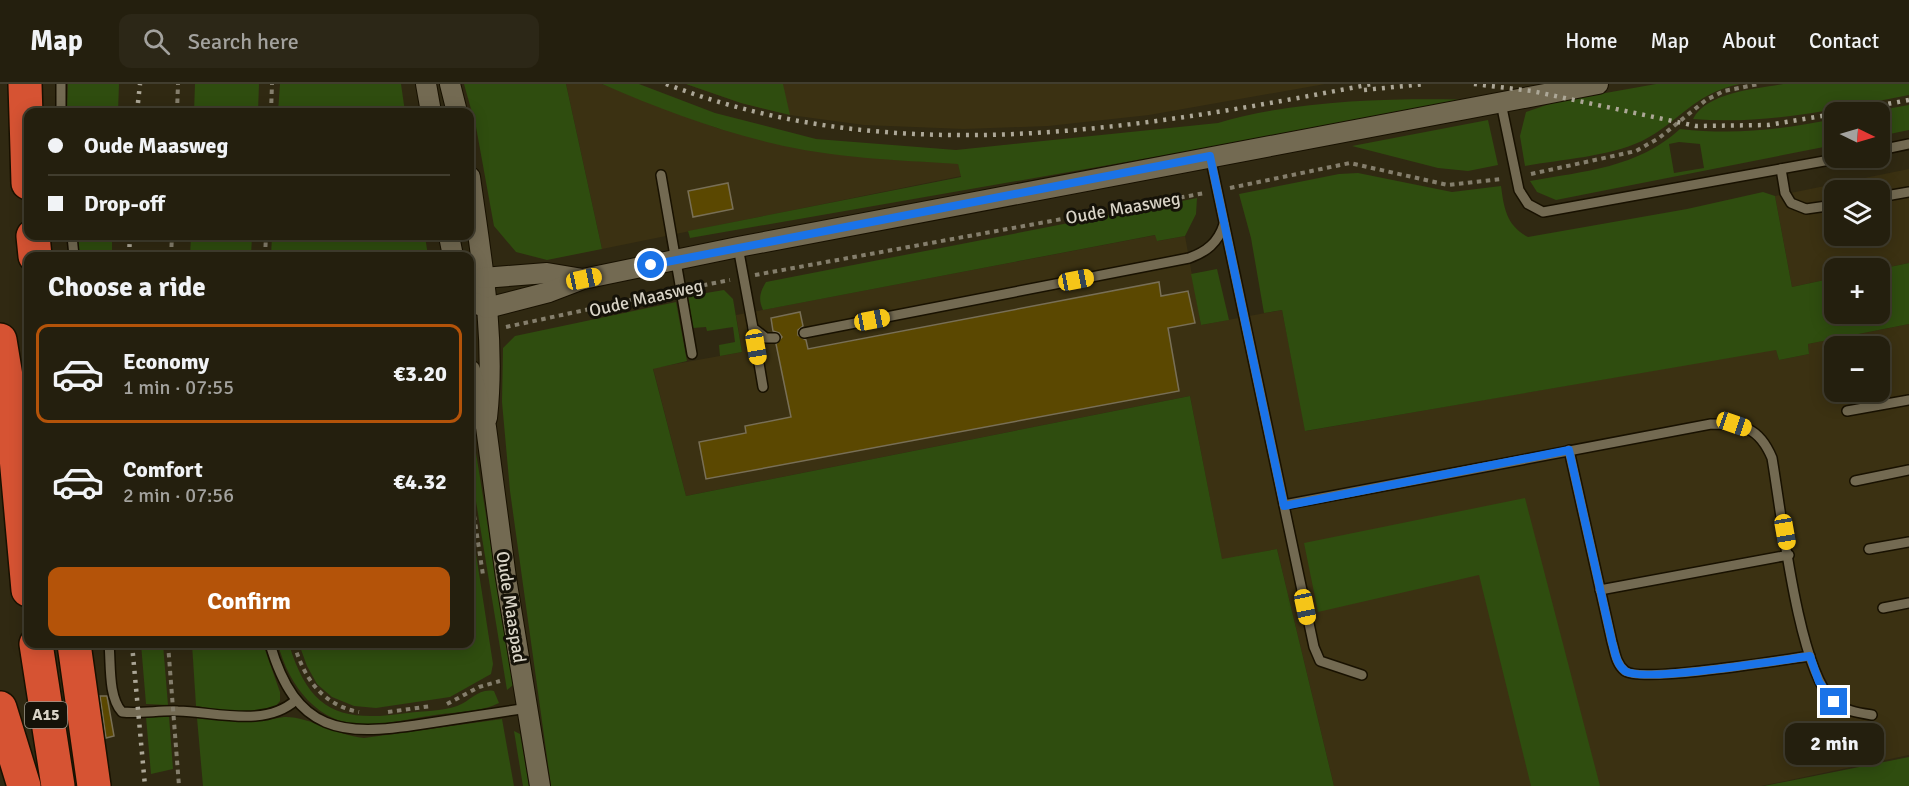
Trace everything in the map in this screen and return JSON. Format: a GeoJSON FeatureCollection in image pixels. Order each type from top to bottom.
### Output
{"type":"FeatureCollection","features":[{"type":"Feature","properties":{"kind":"highway"},"geometry":{"type":"LineString","coordinates":[[25,84],[26,108]]}},
{"type":"Feature","properties":{"kind":"highway"},"geometry":{"type":"LineString","coordinates":[[0,340],[12,413],[24,546]]}},
{"type":"Feature","properties":{"kind":"highway","name":"A15"},"geometry":{"type":"LineString","coordinates":[[37,648],[58,786]]}},
{"type":"Feature","properties":{"kind":"highway","name":"A15"},"geometry":{"type":"LineString","coordinates":[[75,648],[94,786]]}},
{"type":"Feature","properties":{"kind":"highway","name":"A15"},"geometry":{"type":"LineString","coordinates":[[0,708],[24,786]]}},
{"type":"Feature","properties":{"kind":"street"},"geometry":{"type":"LineString","coordinates":[[426,84],[429,108]]}},
{"type":"Feature","properties":{"kind":"street"},"geometry":{"type":"LineString","coordinates":[[450,84],[456,108]]}},
{"type":"Feature","properties":{"kind":"street","name":"Oude Maasweg"},"geometry":{"type":"LineString","coordinates":[[478,304],[549,292],[584,279],[738,247],[1598,84]]}},
{"type":"Feature","properties":{"kind":"street"},"geometry":{"type":"LineString","coordinates":[[474,240],[478,304]]}},
{"type":"Feature","properties":{"kind":"street","name":"Oude Maasweg"},"geometry":{"type":"LineString","coordinates":[[476,284],[547,273],[584,279]]}},
{"type":"Feature","properties":{"kind":"street","name":"Oude Maaspad"},"geometry":{"type":"LineString","coordinates":[[478,304],[489,329],[491,382],[486,427]]}},
{"type":"Feature","properties":{"kind":"street","name":"Oude Maaspad"},"geometry":{"type":"LineString","coordinates":[[474,384],[486,427],[506,578],[540,786]]}},
{"type":"Feature","properties":{"kind":"lane"},"geometry":{"type":"LineString","coordinates":[[61,84],[61,108]]}},
{"type":"Feature","properties":{"kind":"lane"},"geometry":{"type":"LineString","coordinates":[[1501,103],[1519,190],[1528,204],[1536,210],[1553,212],[1824,161]]}},
{"type":"Feature","properties":{"kind":"lane"},"geometry":{"type":"LineString","coordinates":[[1890,148],[1909,144]]}},
{"type":"Feature","properties":{"kind":"lane"},"geometry":{"type":"LineString","coordinates":[[1210,156],[1314,647],[1320,661],[1362,675]]}},
{"type":"Feature","properties":{"kind":"lane"},"geometry":{"type":"LineString","coordinates":[[1781,169],[1785,193],[1791,203],[1802,208],[1824,206]]}},
{"type":"Feature","properties":{"kind":"lane"},"geometry":{"type":"LineString","coordinates":[[661,175],[679,290],[692,354]]}},
{"type":"Feature","properties":{"kind":"lane"},"geometry":{"type":"LineString","coordinates":[[1890,195],[1909,192]]}},
{"type":"Feature","properties":{"kind":"lane"},"geometry":{"type":"LineString","coordinates":[[804,333],[1189,258],[1213,244],[1221,235],[1225,222]]}},
{"type":"Feature","properties":{"kind":"lane"},"geometry":{"type":"LineString","coordinates":[[738,247],[763,387]]}},
{"type":"Feature","properties":{"kind":"lane"},"geometry":{"type":"LineString","coordinates":[[753,328],[766,338],[775,338]]}},
{"type":"Feature","properties":{"kind":"lane"},"geometry":{"type":"LineString","coordinates":[[1847,411],[1909,400]]}},
{"type":"Feature","properties":{"kind":"lane"},"geometry":{"type":"LineString","coordinates":[[1284,506],[1711,424],[1734,424],[1750,429],[1765,441],[1773,458],[1789,555],[1810,656],[1819,682],[1834,702],[1851,711],[1872,715]]}},
{"type":"Feature","properties":{"kind":"lane"},"geometry":{"type":"LineString","coordinates":[[1569,450],[1618,662],[1626,672],[1638,676],[1810,656]]}},
{"type":"Feature","properties":{"kind":"lane"},"geometry":{"type":"LineString","coordinates":[[1855,481],[1909,470]]}},
{"type":"Feature","properties":{"kind":"lane"},"geometry":{"type":"LineString","coordinates":[[1869,549],[1909,542]]}},
{"type":"Feature","properties":{"kind":"lane"},"geometry":{"type":"LineString","coordinates":[[1600,590],[1789,555]]}},
{"type":"Feature","properties":{"kind":"lane"},"geometry":{"type":"LineString","coordinates":[[1883,608],[1909,603]]}},
{"type":"Feature","properties":{"kind":"lane"},"geometry":{"type":"LineString","coordinates":[[109,648],[113,691],[116,705],[122,712],[179,711],[265,715],[279,712],[296,700]]}},
{"type":"Feature","properties":{"kind":"lane"},"geometry":{"type":"LineString","coordinates":[[272,648],[287,687],[296,700],[322,720],[357,731],[384,730],[528,708]]}},
{"type":"Feature","properties":{"kind":"path"},"geometry":{"type":"LineString","coordinates":[[177,108],[178,84]]}},
{"type":"Feature","properties":{"kind":"path"},"geometry":{"type":"LineString","coordinates":[[271,108],[272,84]]}},
{"type":"Feature","properties":{"kind":"path","name":"Oude Maasweg"},"geometry":{"type":"LineString","coordinates":[[489,329],[604,308],[679,290],[1218,190],[1350,163],[1448,185],[1516,176],[1636,151],[1659,138],[1706,100],[1724,91],[1759,84]]}},
{"type":"Feature","properties":{"kind":"path"},"geometry":{"type":"LineString","coordinates":[[168,648],[179,786]]}},
{"type":"Feature","properties":{"kind":"path"},"geometry":{"type":"LineString","coordinates":[[295,648],[301,667],[320,693],[338,705],[365,713]]}},
{"type":"Feature","properties":{"kind":"path"},"geometry":{"type":"LineString","coordinates":[[381,712],[450,703],[479,687],[500,681]]}},
{"type":"Feature","properties":{"kind":"shaded area"},"geometry":{"type":"Polygon","coordinates":[[[566,84],[602,84],[717,128],[896,160],[958,163],[961,176],[602,249],[566,84]]]}},
{"type":"Feature","properties":{"kind":"shaded area"},"geometry":{"type":"Polygon","coordinates":[[[686,84],[1325,84],[1149,115],[1048,126],[964,129],[864,125],[790,115],[741,103],[686,84]]]}},
{"type":"Feature","properties":{"kind":"shaded area"},"geometry":{"type":"Polygon","coordinates":[[[1909,169],[1909,263],[1890,267],[1890,258],[1824,258],[1824,280],[1792,287],[1775,196],[1824,186],[1824,246],[1890,246],[1890,180],[1854,180],[1909,169]]]}},
{"type":"Feature","properties":{"kind":"shaded area"},"geometry":{"type":"Polygon","coordinates":[[[1156,235],[1158,241],[1185,236],[1201,325],[1282,310],[1306,431],[1776,349],[1779,360],[1809,354],[1808,344],[1824,341],[1824,402],[1890,402],[1890,336],[1848,336],[1909,324],[1909,755],[1761,786],[1334,786],[1277,549],[1222,560],[1190,396],[686,496],[653,368],[742,352],[736,315],[1156,235]]]}},
{"type":"Feature","properties":{"kind":"green space"},"geometry":{"type":"Polygon","coordinates":[[[68,84],[119,84],[118,108],[67,108],[68,84]]]}},
{"type":"Feature","properties":{"kind":"green space"},"geometry":{"type":"Polygon","coordinates":[[[195,84],[259,84],[258,108],[194,108],[195,84]]]}},
{"type":"Feature","properties":{"kind":"green space"},"geometry":{"type":"Polygon","coordinates":[[[280,84],[401,84],[404,108],[278,108],[280,84]]]}},
{"type":"Feature","properties":{"kind":"green space"},"geometry":{"type":"Polygon","coordinates":[[[464,84],[566,84],[602,249],[547,260],[516,252],[494,226],[474,120],[474,108],[471,108],[464,84]]]}},
{"type":"Feature","properties":{"kind":"green space"},"geometry":{"type":"Polygon","coordinates":[[[602,84],[639,84],[715,113],[816,139],[956,150],[1218,123],[1281,109],[1315,105],[1383,100],[1482,100],[690,238],[688,231],[961,177],[958,164],[841,155],[771,143],[685,117],[602,84]]]}},
{"type":"Feature","properties":{"kind":"green space"},"geometry":{"type":"Polygon","coordinates":[[[686,84],[783,84],[790,115],[741,103],[686,84]]]}},
{"type":"Feature","properties":{"kind":"green space"},"geometry":{"type":"Polygon","coordinates":[[[1656,84],[1740,84],[1710,94],[1642,141],[1600,154],[1525,166],[1520,136],[1526,112],[1555,102],[1656,84]]]}},
{"type":"Feature","properties":{"kind":"green space"},"geometry":{"type":"Polygon","coordinates":[[[1783,84],[1909,84],[1909,95],[1872,102],[1824,102],[1824,111],[1802,115],[1748,120],[1693,119],[1709,103],[1746,90],[1783,84]]]}},
{"type":"Feature","properties":{"kind":"green space"},"geometry":{"type":"Polygon","coordinates":[[[1909,105],[1909,130],[1890,134],[1890,108],[1909,105]]]}},
{"type":"Feature","properties":{"kind":"green space"},"geometry":{"type":"Polygon","coordinates":[[[1488,120],[1498,165],[1468,171],[1438,168],[1352,146],[1488,120]]]}},
{"type":"Feature","properties":{"kind":"green space"},"geometry":{"type":"Polygon","coordinates":[[[1824,121],[1824,147],[1556,200],[1537,192],[1530,181],[1610,166],[1628,160],[1663,142],[1680,129],[1720,132],[1776,129],[1824,121]],[[1679,142],[1669,144],[1674,173],[1704,168],[1700,144],[1679,142]]]}},
{"type":"Feature","properties":{"kind":"green space"},"geometry":{"type":"Polygon","coordinates":[[[1358,173],[1452,192],[1501,186],[1511,222],[1515,228],[1528,237],[1687,209],[1763,192],[1775,196],[1792,287],[1824,280],[1824,324],[1890,324],[1890,267],[1909,263],[1909,324],[1848,336],[1824,336],[1824,341],[1808,344],[1809,354],[1779,360],[1776,350],[1305,431],[1282,310],[1264,313],[1251,238],[1239,194],[1339,174],[1358,173]]]}},
{"type":"Feature","properties":{"kind":"green space"},"geometry":{"type":"Polygon","coordinates":[[[1197,198],[1196,214],[1185,236],[1157,241],[1155,235],[763,310],[760,299],[766,282],[1197,198]]]}},
{"type":"Feature","properties":{"kind":"green space"},"geometry":{"type":"Polygon","coordinates":[[[78,240],[112,240],[112,252],[79,252],[78,240]]]}},
{"type":"Feature","properties":{"kind":"green space"},"geometry":{"type":"Polygon","coordinates":[[[191,240],[252,240],[251,252],[190,252],[191,240]]]}},
{"type":"Feature","properties":{"kind":"green space"},"geometry":{"type":"Polygon","coordinates":[[[272,240],[426,240],[427,252],[271,252],[272,240]]]}},
{"type":"Feature","properties":{"kind":"green space"},"geometry":{"type":"Polygon","coordinates":[[[1217,269],[1229,320],[1201,325],[1191,274],[1217,269]]]}},
{"type":"Feature","properties":{"kind":"green space"},"geometry":{"type":"Polygon","coordinates":[[[724,290],[733,299],[742,352],[720,356],[719,345],[735,342],[733,327],[707,331],[706,327],[693,328],[688,296],[724,290]]]}},
{"type":"Feature","properties":{"kind":"green space"},"geometry":{"type":"Polygon","coordinates":[[[676,302],[687,361],[653,369],[686,496],[1190,396],[1222,559],[1277,549],[1334,786],[551,786],[510,491],[502,402],[503,348],[515,336],[676,302]]]}},
{"type":"Feature","properties":{"kind":"green space"},"geometry":{"type":"Polygon","coordinates":[[[474,440],[513,685],[507,690],[474,489],[474,440]]]}},
{"type":"Feature","properties":{"kind":"green space"},"geometry":{"type":"Polygon","coordinates":[[[1525,498],[1600,786],[1531,786],[1479,575],[1318,612],[1304,543],[1525,498]]]}},
{"type":"Feature","properties":{"kind":"green space"},"geometry":{"type":"Polygon","coordinates":[[[474,541],[493,664],[491,674],[450,697],[376,708],[354,706],[332,697],[317,684],[300,648],[474,648],[474,541]]]}},
{"type":"Feature","properties":{"kind":"green space"},"geometry":{"type":"Polygon","coordinates":[[[141,648],[163,648],[168,705],[146,704],[141,648]]]}},
{"type":"Feature","properties":{"kind":"green space"},"geometry":{"type":"Polygon","coordinates":[[[192,648],[264,648],[280,692],[280,701],[275,707],[267,710],[236,711],[196,706],[192,648]]]}},
{"type":"Feature","properties":{"kind":"green space"},"geometry":{"type":"Polygon","coordinates":[[[279,648],[290,648],[306,684],[317,698],[345,713],[384,716],[445,709],[462,704],[483,691],[494,691],[499,703],[476,710],[387,723],[353,724],[336,720],[310,702],[290,675],[279,648]]]}},
{"type":"Feature","properties":{"kind":"green space"},"geometry":{"type":"Polygon","coordinates":[[[169,716],[173,769],[151,774],[146,717],[169,716]]]}},
{"type":"Feature","properties":{"kind":"green space"},"geometry":{"type":"Polygon","coordinates":[[[284,717],[303,719],[364,738],[502,719],[514,786],[203,786],[197,718],[261,721],[284,717]]]}},
{"type":"Feature","properties":{"kind":"green space"},"geometry":{"type":"Polygon","coordinates":[[[514,731],[520,734],[529,786],[523,786],[514,731]]]}},
{"type":"Feature","properties":{"kind":"green space"},"geometry":{"type":"Polygon","coordinates":[[[1909,757],[1909,786],[1764,786],[1909,757]]]}},
{"type":"Feature","properties":{"kind":"building"},"geometry":{"type":"Polygon","coordinates":[[[728,183],[733,209],[693,217],[688,191],[728,183]]]}},
{"type":"Feature","properties":{"kind":"building"},"geometry":{"type":"Polygon","coordinates":[[[1159,282],[1161,296],[1188,291],[1195,323],[1168,328],[1179,391],[706,479],[699,442],[746,433],[745,426],[791,417],[776,344],[782,337],[773,331],[771,318],[800,312],[803,326],[798,330],[798,335],[806,340],[808,349],[1159,282]]]}},
{"type":"Feature","properties":{"kind":"building"},"geometry":{"type":"Polygon","coordinates":[[[100,696],[107,696],[114,736],[106,738],[100,696]]]}},
{"type":"Feature","properties":{"kind":"railway"},"geometry":{"type":"LineString","coordinates":[[137,108],[140,84]]}},
{"type":"Feature","properties":{"kind":"railway"},"geometry":{"type":"LineString","coordinates":[[666,84],[753,111],[840,127],[929,135],[1018,134],[1106,127],[1284,101],[1372,84]]}},
{"type":"Feature","properties":{"kind":"railway"},"geometry":{"type":"LineString","coordinates":[[1364,90],[1425,84]]}},
{"type":"Feature","properties":{"kind":"railway"},"geometry":{"type":"LineString","coordinates":[[1474,84],[1532,91],[1696,126],[1768,125],[1824,116]]}},
{"type":"Feature","properties":{"kind":"railway"},"geometry":{"type":"LineString","coordinates":[[1890,104],[1909,100]]}},
{"type":"Feature","properties":{"kind":"railway"},"geometry":{"type":"LineString","coordinates":[[129,252],[130,240]]}},
{"type":"Feature","properties":{"kind":"railway"},"geometry":{"type":"LineString","coordinates":[[132,648],[145,786]]}},
{"type":"Feature","properties":{"kind":"route"},"geometry":{"type":"LineString","coordinates":[[651,265],[1210,156],[1284,506],[1569,450],[1612,642],[1618,662],[1626,672],[1638,676],[1810,656],[1819,682],[1834,702]]}}]}
